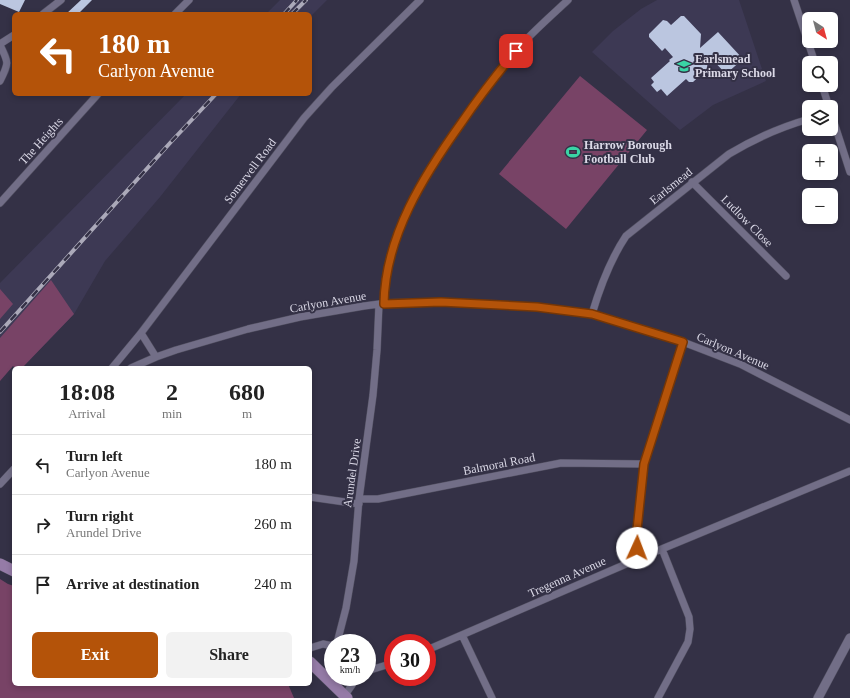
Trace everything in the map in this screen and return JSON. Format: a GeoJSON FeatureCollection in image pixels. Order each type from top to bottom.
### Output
{"type":"FeatureCollection","features":[{"type":"Feature","properties":{"kind":"main road"},"geometry":{"type":"LineString","coordinates":[[0,564],[12,570]]}},
{"type":"Feature","properties":{"kind":"main road"},"geometry":{"type":"LineString","coordinates":[[312,664],[346,697]]}},
{"type":"Feature","properties":{"kind":"street"},"geometry":{"type":"LineString","coordinates":[[46,12],[61,0]]}},
{"type":"Feature","properties":{"kind":"street"},"geometry":{"type":"LineString","coordinates":[[177,12],[189,0]]}},
{"type":"Feature","properties":{"kind":"street","name":"Somervell Road"},"geometry":{"type":"LineString","coordinates":[[114,366],[141,333],[304,118],[332,87],[420,0]]}},
{"type":"Feature","properties":{"kind":"street","name":"Arundel Drive"},"geometry":{"type":"LineString","coordinates":[[339,634],[352,578],[359,501],[373,395],[382,304],[387,269],[396,238],[409,207],[428,172],[478,99],[522,44],[568,0]]}},
{"type":"Feature","properties":{"kind":"street"},"geometry":{"type":"LineString","coordinates":[[794,0],[813,56]]}},
{"type":"Feature","properties":{"kind":"street"},"geometry":{"type":"LineString","coordinates":[[0,81],[7,66],[7,60],[0,45],[12,36]]}},
{"type":"Feature","properties":{"kind":"street","name":"The Heights"},"geometry":{"type":"LineString","coordinates":[[0,202],[96,96]]}},
{"type":"Feature","properties":{"kind":"street","name":"Earlsmead"},"geometry":{"type":"LineString","coordinates":[[592,314],[600,287],[608,268],[616,251],[626,236],[729,154],[791,124],[802,121]]}},
{"type":"Feature","properties":{"kind":"street"},"geometry":{"type":"LineString","coordinates":[[838,135],[850,172]]}},
{"type":"Feature","properties":{"kind":"street","name":"Ludlow Close"},"geometry":{"type":"LineString","coordinates":[[692,182],[786,276]]}},
{"type":"Feature","properties":{"kind":"street","name":"Carlyon Avenue"},"geometry":{"type":"LineString","coordinates":[[136,366],[156,357],[248,329],[300,317],[382,304],[441,302],[537,307],[592,314],[683,342],[740,364],[850,420]]}},
{"type":"Feature","properties":{"kind":"street"},"geometry":{"type":"LineString","coordinates":[[141,333],[156,357]]}},
{"type":"Feature","properties":{"kind":"street"},"geometry":{"type":"LineString","coordinates":[[640,558],[636,539],[644,464],[683,342]]}},
{"type":"Feature","properties":{"kind":"street"},"geometry":{"type":"LineString","coordinates":[[147,361],[150,366]]}},
{"type":"Feature","properties":{"kind":"street","name":"Balmoral Road"},"geometry":{"type":"LineString","coordinates":[[312,497],[359,501],[378,499],[561,463],[644,464]]}},
{"type":"Feature","properties":{"kind":"street"},"geometry":{"type":"LineString","coordinates":[[0,484],[12,471]]}},
{"type":"Feature","properties":{"kind":"street","name":"Tregenna Avenue"},"geometry":{"type":"LineString","coordinates":[[436,646],[640,558],[850,471]]}},
{"type":"Feature","properties":{"kind":"street"},"geometry":{"type":"LineString","coordinates":[[658,698],[688,642],[690,630],[688,617],[662,549]]}},
{"type":"Feature","properties":{"kind":"street"},"geometry":{"type":"LineString","coordinates":[[462,635],[492,698]]}},
{"type":"Feature","properties":{"kind":"street"},"geometry":{"type":"LineString","coordinates":[[818,698],[850,638]]}},
{"type":"Feature","properties":{"kind":"street"},"geometry":{"type":"LineString","coordinates":[[312,647],[324,644]]}},
{"type":"Feature","properties":{"kind":"street"},"geometry":{"type":"LineString","coordinates":[[346,697],[352,686]]}},
{"type":"Feature","properties":{"kind":"shaded area"},"geometry":{"type":"Polygon","coordinates":[[[280,0],[327,0],[312,15],[312,12],[268,12],[280,0]]]}},
{"type":"Feature","properties":{"kind":"shaded area","name":"Earlsmead Primary School"},"geometry":{"type":"Polygon","coordinates":[[[657,0],[739,0],[766,81],[713,105],[680,130],[592,52],[613,31],[641,9],[657,0]]]}},
{"type":"Feature","properties":{"kind":"shaded area","name":"Harrow Borough Football Club"},"geometry":{"type":"Polygon","coordinates":[[[580,76],[647,130],[566,229],[499,174],[580,76]]]}},
{"type":"Feature","properties":{"kind":"shaded area"},"geometry":{"type":"Polygon","coordinates":[[[184,96],[239,96],[160,197],[105,261],[74,314],[24,366],[12,366],[0,380],[0,283],[184,96]]]}},
{"type":"Feature","properties":{"kind":"shaded area"},"geometry":{"type":"Polygon","coordinates":[[[51,280],[74,314],[24,366],[12,366],[0,381],[0,338],[51,280]]]}},
{"type":"Feature","properties":{"kind":"shaded area"},"geometry":{"type":"Polygon","coordinates":[[[0,289],[13,304],[0,319],[0,289]]]}},
{"type":"Feature","properties":{"kind":"shaded area"},"geometry":{"type":"Polygon","coordinates":[[[0,579],[12,585],[12,686],[289,686],[294,698],[0,698],[0,579]]]}},
{"type":"Feature","properties":{"kind":"building"},"geometry":{"type":"Polygon","coordinates":[[[0,0],[25,0],[19,12],[0,4],[0,0]]]}},
{"type":"Feature","properties":{"kind":"building"},"geometry":{"type":"Polygon","coordinates":[[[81,0],[92,0],[80,12],[68,12],[81,0]]]}},
{"type":"Feature","properties":{"kind":"building"},"geometry":{"type":"Polygon","coordinates":[[[681,16],[684,16],[701,34],[700,48],[718,32],[743,59],[726,74],[708,55],[707,69],[693,82],[689,82],[686,79],[667,96],[661,89],[657,92],[651,85],[654,82],[651,78],[673,57],[665,48],[662,51],[649,37],[649,34],[663,20],[667,21],[671,25],[681,16]]]}},
{"type":"Feature","properties":{"kind":"railway"},"geometry":{"type":"LineString","coordinates":[[286,12],[297,0]]}},
{"type":"Feature","properties":{"kind":"railway"},"geometry":{"type":"LineString","coordinates":[[294,12],[306,0]]}},
{"type":"Feature","properties":{"kind":"railway"},"geometry":{"type":"LineString","coordinates":[[0,332],[214,96]]}},
{"type":"Feature","properties":{"kind":"place","name":"Earlsmead Primary School"},"geometry":{"type":"Point","coordinates":[684,66]}},
{"type":"Feature","properties":{"kind":"place","name":"Harrow Borough Football Club"},"geometry":{"type":"Point","coordinates":[573,152]}},
{"type":"Feature","properties":{"kind":"route"},"geometry":{"type":"LineString","coordinates":[[516,51],[487,87],[449,140],[428,172],[409,207],[396,238],[387,269],[384,304],[441,302],[537,307],[592,314],[683,342],[644,464],[636,539],[637,548]]}}]}
